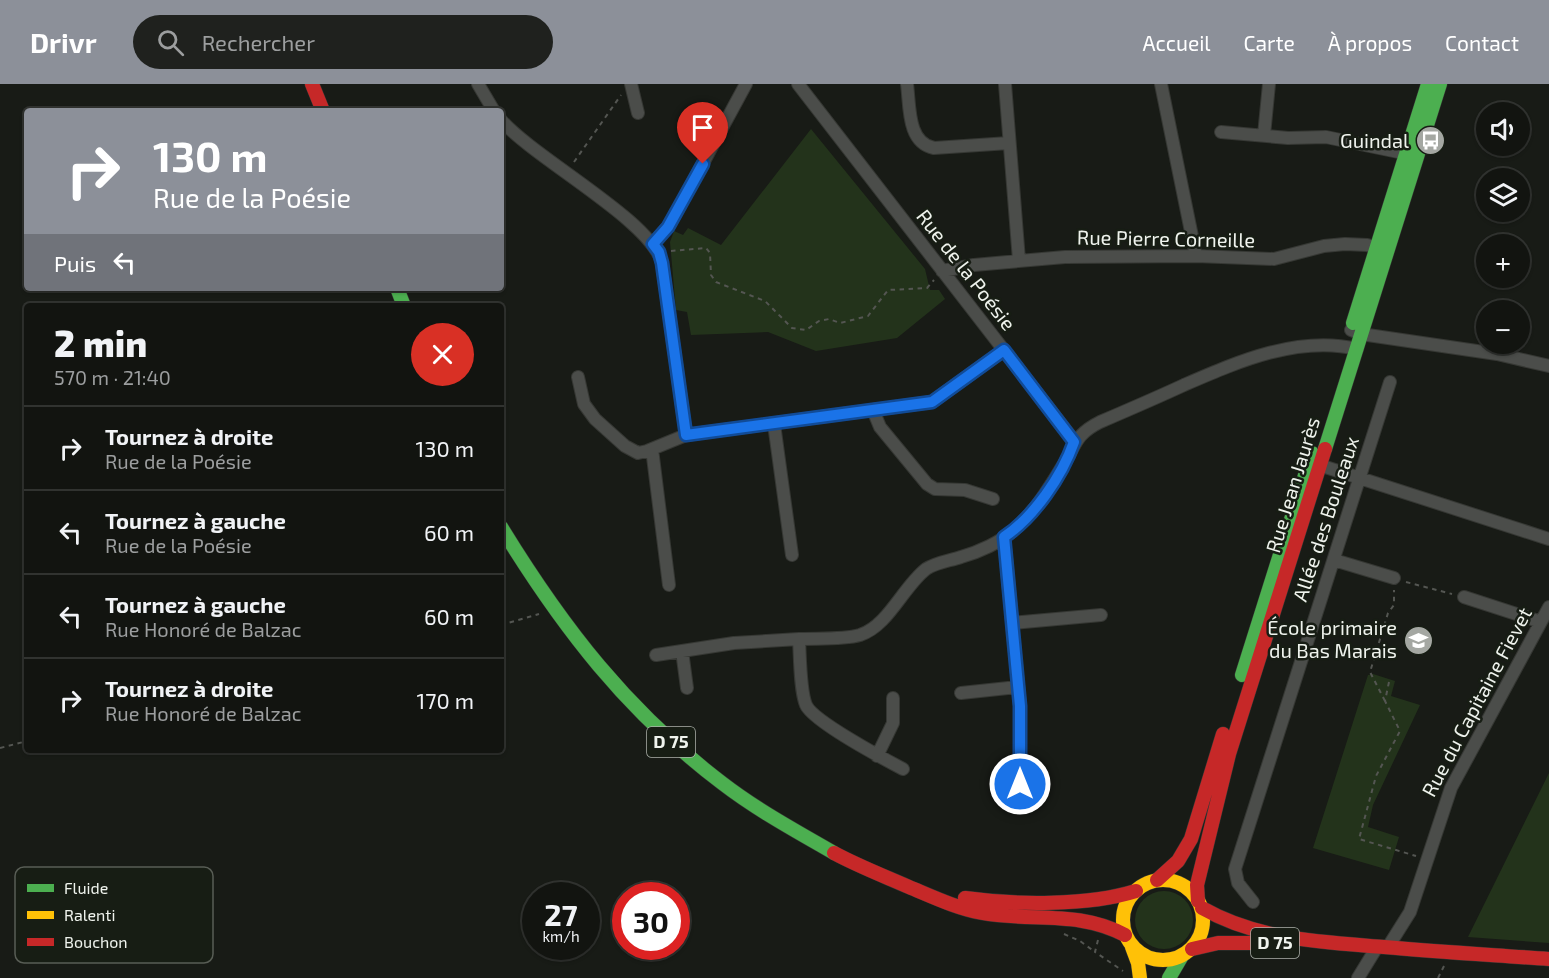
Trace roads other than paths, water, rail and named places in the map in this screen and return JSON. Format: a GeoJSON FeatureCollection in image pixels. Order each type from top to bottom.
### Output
{"type":"FeatureCollection","features":[{"type":"Feature","properties":{"kind":"main road"},"geometry":{"type":"LineString","coordinates":[[312,84],[322,108]]}},
{"type":"Feature","properties":{"kind":"main road","name":"Rue Jean Jaurès"},"geometry":{"type":"LineString","coordinates":[[1412,154],[1428,84]]}},
{"type":"Feature","properties":{"kind":"main road","name":"Rue Jean Jaurès"},"geometry":{"type":"LineString","coordinates":[[1200,904],[1197,885],[1229,754],[1382,249],[1412,154],[1440,84]]}},
{"type":"Feature","properties":{"kind":"main road","name":"Rue Jean Jaurès"},"geometry":{"type":"LineString","coordinates":[[1157,880],[1181,856],[1196,825],[1315,464]]}},
{"type":"Feature","properties":{"kind":"main road","name":"D 75"},"geometry":{"type":"LineString","coordinates":[[504,532],[551,608],[627,700],[657,730],[700,767],[751,804],[803,837],[846,859],[963,909],[1016,917],[1080,918],[1108,926],[1129,941]]}},
{"type":"Feature","properties":{"kind":"main road"},"geometry":{"type":"LineString","coordinates":[[1140,978],[1123,923],[1124,911],[1128,900],[1136,891],[1157,880],[1169,880],[1188,888],[1200,904],[1204,920],[1202,932],[1169,978]]}},
{"type":"Feature","properties":{"kind":"main road","name":"D 75"},"geometry":{"type":"LineString","coordinates":[[906,885],[960,897],[1011,902],[1099,900],[1136,891]]}},
{"type":"Feature","properties":{"kind":"main road","name":"D 75"},"geometry":{"type":"LineString","coordinates":[[1200,904],[1223,921],[1244,928],[1325,943]]}},
{"type":"Feature","properties":{"kind":"main road"},"geometry":{"type":"LineString","coordinates":[[1129,941],[1145,957],[1156,960],[1167,961],[1187,952]]}},
{"type":"Feature","properties":{"kind":"main road","name":"D 75"},"geometry":{"type":"LineString","coordinates":[[1187,952],[1225,942],[1325,943],[1549,959]]}},
{"type":"Feature","properties":{"kind":"street"},"geometry":{"type":"LineString","coordinates":[[478,84],[492,108]]}},
{"type":"Feature","properties":{"kind":"street"},"geometry":{"type":"LineString","coordinates":[[656,248],[746,84]]}},
{"type":"Feature","properties":{"kind":"street","name":"Rue de la Poésie"},"geometry":{"type":"LineString","coordinates":[[798,84],[1074,442]]}},
{"type":"Feature","properties":{"kind":"street"},"geometry":{"type":"LineString","coordinates":[[907,84],[915,134],[919,141],[927,146],[934,148],[1009,143]]}},
{"type":"Feature","properties":{"kind":"street"},"geometry":{"type":"LineString","coordinates":[[1005,84],[1019,260]]}},
{"type":"Feature","properties":{"kind":"street"},"geometry":{"type":"LineString","coordinates":[[1161,84],[1196,255]]}},
{"type":"Feature","properties":{"kind":"street"},"geometry":{"type":"LineString","coordinates":[[1264,135],[1269,84]]}},
{"type":"Feature","properties":{"kind":"street"},"geometry":{"type":"LineString","coordinates":[[627,88],[638,113]]}},
{"type":"Feature","properties":{"kind":"street"},"geometry":{"type":"LineString","coordinates":[[504,123],[528,146],[622,214],[656,248],[662,263],[686,435]]}},
{"type":"Feature","properties":{"kind":"street"},"geometry":{"type":"LineString","coordinates":[[1221,132],[1294,138],[1326,137],[1412,154]]}},
{"type":"Feature","properties":{"kind":"street","name":"Rue Pierre Corneille"},"geometry":{"type":"LineString","coordinates":[[942,271],[957,267],[1019,260],[1075,257],[1196,255],[1274,259],[1331,245],[1353,244],[1382,249]]}},
{"type":"Feature","properties":{"kind":"street"},"geometry":{"type":"LineString","coordinates":[[1356,332],[1497,354],[1549,366]]}},
{"type":"Feature","properties":{"kind":"street"},"geometry":{"type":"LineString","coordinates":[[656,655],[734,643],[855,636],[865,633],[882,620],[926,569],[935,564],[966,556],[1004,537],[1017,527],[1041,501],[1068,458],[1074,442],[1100,422],[1247,359],[1273,352],[1327,344],[1351,348]]}},
{"type":"Feature","properties":{"kind":"street"},"geometry":{"type":"LineString","coordinates":[[578,377],[584,404],[600,425],[630,450],[638,453],[686,435],[937,400],[1004,350]]}},
{"type":"Feature","properties":{"kind":"street","name":"Allée des Bouleaux"},"geometry":{"type":"LineString","coordinates":[[1253,902],[1238,883],[1235,869],[1390,382]]}},
{"type":"Feature","properties":{"kind":"street"},"geometry":{"type":"LineString","coordinates":[[873,410],[880,427],[927,484],[935,489],[965,490],[993,499]]}},
{"type":"Feature","properties":{"kind":"street"},"geometry":{"type":"LineString","coordinates":[[774,424],[792,555]]}},
{"type":"Feature","properties":{"kind":"street"},"geometry":{"type":"LineString","coordinates":[[652,449],[669,585]]}},
{"type":"Feature","properties":{"kind":"street"},"geometry":{"type":"LineString","coordinates":[[1315,464],[1549,539]]}},
{"type":"Feature","properties":{"kind":"street"},"geometry":{"type":"LineString","coordinates":[[1004,537],[1021,719],[1020,784]]}},
{"type":"Feature","properties":{"kind":"street"},"geometry":{"type":"LineString","coordinates":[[1334,560],[1394,578]]}},
{"type":"Feature","properties":{"kind":"street"},"geometry":{"type":"LineString","coordinates":[[1464,597],[1541,622]]}},
{"type":"Feature","properties":{"kind":"street","name":"Rue du Capitaine Fievet"},"geometry":{"type":"LineString","coordinates":[[1358,978],[1408,918],[1450,788],[1549,607]]}},
{"type":"Feature","properties":{"kind":"street"},"geometry":{"type":"LineString","coordinates":[[1012,623],[1101,615]]}},
{"type":"Feature","properties":{"kind":"street"},"geometry":{"type":"LineString","coordinates":[[799,639],[804,698],[807,708],[815,716],[877,756],[903,769]]}},
{"type":"Feature","properties":{"kind":"street"},"geometry":{"type":"LineString","coordinates":[[682,651],[687,688]]}},
{"type":"Feature","properties":{"kind":"street"},"geometry":{"type":"LineString","coordinates":[[961,693],[1018,687]]}},
{"type":"Feature","properties":{"kind":"street"},"geometry":{"type":"LineString","coordinates":[[877,756],[893,723],[893,698]]}},
{"type":"Feature","properties":{"kind":"place","name":"Guindal"},"geometry":{"type":"Point","coordinates":[1430,141]}},
{"type":"Feature","properties":{"kind":"place","name":"École primaire du Bas Marais"},"geometry":{"type":"Point","coordinates":[1418,640]}}]}
